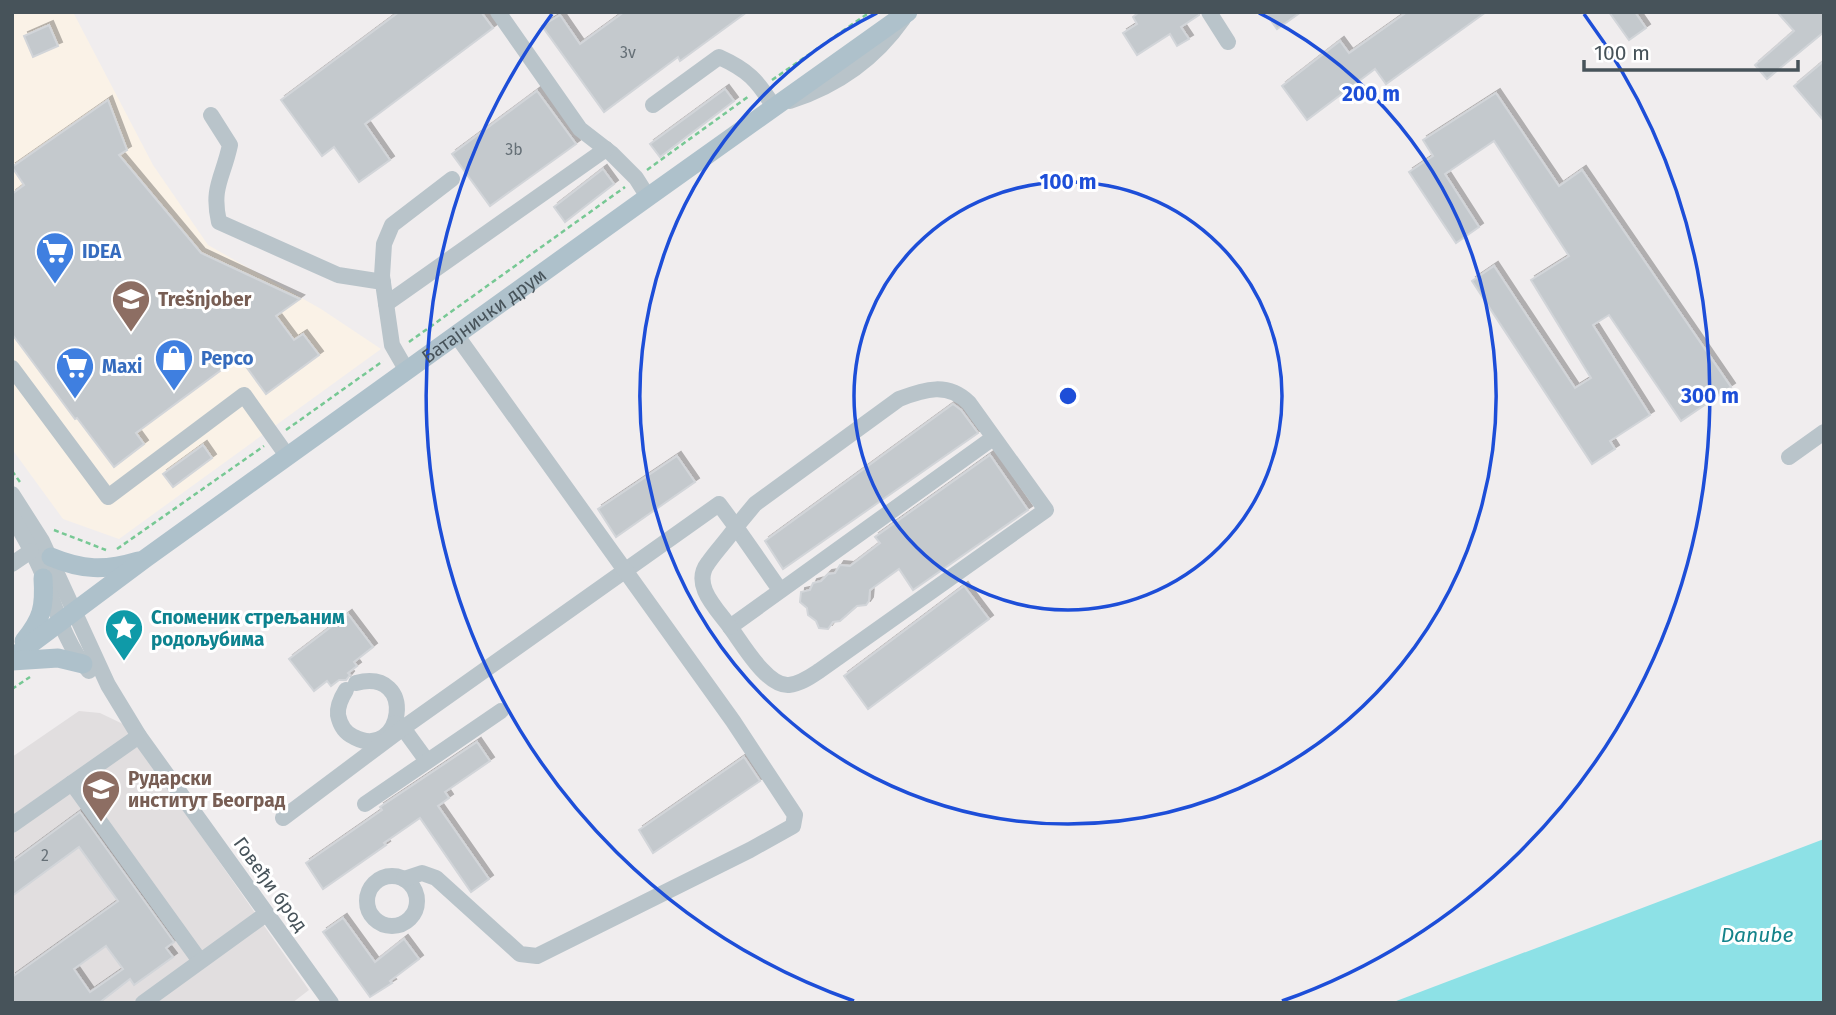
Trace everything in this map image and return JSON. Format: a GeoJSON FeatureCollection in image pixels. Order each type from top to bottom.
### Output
{"type":"FeatureCollection","features":[{"type":"Feature","properties":{"kind":"main road","name":"Батајнички друм"},"geometry":{"type":"LineString","coordinates":[[12,658],[146,558],[908,12]]}},
{"type":"Feature","properties":{"kind":"main road"},"geometry":{"type":"LineString","coordinates":[[51,557],[83,568],[128,564],[146,558]]}},
{"type":"Feature","properties":{"kind":"main road"},"geometry":{"type":"LineString","coordinates":[[12,658],[41,617],[43,578]]}},
{"type":"Feature","properties":{"kind":"main road"},"geometry":{"type":"LineString","coordinates":[[12,658],[58,658],[83,664]]}},
{"type":"Feature","properties":{"kind":"street"},"geometry":{"type":"LineString","coordinates":[[498,12],[580,129],[636,178],[648,197]]}},
{"type":"Feature","properties":{"kind":"street"},"geometry":{"type":"LineString","coordinates":[[1209,12],[1228,42]]}},
{"type":"Feature","properties":{"kind":"street"},"geometry":{"type":"LineString","coordinates":[[653,105],[719,57],[740,67],[776,106]]}},
{"type":"Feature","properties":{"kind":"street"},"geometry":{"type":"LineString","coordinates":[[211,115],[230,145],[214,202],[219,222],[338,275],[383,282]]}},
{"type":"Feature","properties":{"kind":"street"},"geometry":{"type":"LineString","coordinates":[[386,304],[606,149]]}},
{"type":"Feature","properties":{"kind":"street"},"geometry":{"type":"LineString","coordinates":[[407,371],[392,345],[383,282],[384,244],[392,225],[452,179]]}},
{"type":"Feature","properties":{"kind":"street"},"geometry":{"type":"LineString","coordinates":[[404,879],[422,873],[436,877],[520,954],[537,956],[750,850],[793,826],[795,814],[733,721],[457,336]]}},
{"type":"Feature","properties":{"kind":"street"},"geometry":{"type":"LineString","coordinates":[[12,368],[108,497],[244,395],[288,457]]}},
{"type":"Feature","properties":{"kind":"street"},"geometry":{"type":"LineString","coordinates":[[940,388],[957,393],[969,403],[1046,510],[819,671],[786,685],[772,680],[707,595],[702,579],[705,566],[736,527],[755,504],[900,399],[918,391],[940,388]]}},
{"type":"Feature","properties":{"kind":"street"},"geometry":{"type":"LineString","coordinates":[[1789,457],[1824,432]]}},
{"type":"Feature","properties":{"kind":"street"},"geometry":{"type":"LineString","coordinates":[[730,627],[993,438]]}},
{"type":"Feature","properties":{"kind":"street"},"geometry":{"type":"LineString","coordinates":[[19,493],[51,557],[83,664],[108,685]]}},
{"type":"Feature","properties":{"kind":"street"},"geometry":{"type":"LineString","coordinates":[[427,761],[399,726],[398,710],[391,691],[374,681],[351,686],[341,698],[338,717],[348,734],[356,739],[376,740],[385,736],[399,726],[719,504],[779,590]]}},
{"type":"Feature","properties":{"kind":"street"},"geometry":{"type":"LineString","coordinates":[[12,515],[43,578],[108,685]]}},
{"type":"Feature","properties":{"kind":"street"},"geometry":{"type":"LineString","coordinates":[[12,564],[31,551]]}},
{"type":"Feature","properties":{"kind":"street","name":"Говеђи брод"},"geometry":{"type":"LineString","coordinates":[[108,685],[139,736],[331,1003]]}},
{"type":"Feature","properties":{"kind":"street"},"geometry":{"type":"LineString","coordinates":[[365,804],[501,711]]}},
{"type":"Feature","properties":{"kind":"street"},"geometry":{"type":"LineString","coordinates":[[283,818],[399,726]]}},
{"type":"Feature","properties":{"kind":"street"},"geometry":{"type":"LineString","coordinates":[[12,825],[139,736]]}},
{"type":"Feature","properties":{"kind":"street"},"geometry":{"type":"LineString","coordinates":[[72,783],[200,961]]}},
{"type":"Feature","properties":{"kind":"street"},"geometry":{"type":"LineString","coordinates":[[143,1003],[266,914]]}},
{"type":"Feature","properties":{"kind":"path"},"geometry":{"type":"LineString","coordinates":[[54,530],[113,552],[870,12]]}},
{"type":"Feature","properties":{"kind":"path"},"geometry":{"type":"LineString","coordinates":[[12,471],[19,493]]}},
{"type":"Feature","properties":{"kind":"shaded area"},"geometry":{"type":"Polygon","coordinates":[[[12,12],[73,12],[153,165],[208,245],[321,309],[381,349],[119,539],[63,519],[12,449],[12,12]]]}},
{"type":"Feature","properties":{"kind":"shaded area","name":"Рударски институт Београд"},"geometry":{"type":"Polygon","coordinates":[[[79,711],[100,713],[123,724],[309,990],[292,1003],[12,1003],[12,757],[79,711]]]}},
{"type":"Feature","properties":{"kind":"water","name":"Danube"},"geometry":{"type":"Polygon","coordinates":[[[1824,839],[1824,1003],[1391,1003],[1824,839]]]}},
{"type":"Feature","properties":{"kind":"building"},"geometry":{"type":"Polygon","coordinates":[[[399,12],[481,12],[493,28],[365,124],[390,160],[359,182],[334,147],[322,156],[281,100],[399,12]]]}},
{"type":"Feature","properties":{"kind":"building"},"geometry":{"type":"Polygon","coordinates":[[[624,12],[747,12],[680,61],[678,57],[604,112],[542,26],[560,15],[580,44],[624,12]]]}},
{"type":"Feature","properties":{"kind":"building"},"geometry":{"type":"Polygon","coordinates":[[[1139,12],[1199,12],[1199,15],[1181,27],[1189,39],[1177,46],[1170,34],[1137,55],[1123,33],[1137,24],[1133,17],[1139,12]]]}},
{"type":"Feature","properties":{"kind":"building"},"geometry":{"type":"Polygon","coordinates":[[[1265,12],[1301,12],[1277,29],[1265,12]]]}},
{"type":"Feature","properties":{"kind":"building"},"geometry":{"type":"Polygon","coordinates":[[[1407,12],[1486,12],[1386,84],[1375,69],[1307,120],[1282,86],[1340,41],[1349,53],[1407,12]]]}},
{"type":"Feature","properties":{"kind":"building"},"geometry":{"type":"Polygon","coordinates":[[[1609,12],[1635,12],[1646,28],[1629,40],[1609,12]]]}},
{"type":"Feature","properties":{"kind":"building"},"geometry":{"type":"Polygon","coordinates":[[[1777,12],[1824,12],[1824,32],[1767,79],[1755,65],[1794,31],[1777,12]]]}},
{"type":"Feature","properties":{"kind":"building"},"geometry":{"type":"Polygon","coordinates":[[[49,25],[58,46],[33,57],[24,36],[49,25]]]}},
{"type":"Feature","properties":{"kind":"building"},"geometry":{"type":"Polygon","coordinates":[[[1824,61],[1824,121],[1794,86],[1824,61]]]}},
{"type":"Feature","properties":{"kind":"building"},"geometry":{"type":"Polygon","coordinates":[[[725,89],[734,101],[660,157],[650,144],[725,89]]]}},
{"type":"Feature","properties":{"kind":"building"},"geometry":{"type":"Polygon","coordinates":[[[537,91],[576,144],[490,206],[452,154],[537,91]]]}},
{"type":"Feature","properties":{"kind":"building"},"geometry":{"type":"Polygon","coordinates":[[[1496,93],[1559,186],[1582,170],[1731,387],[1681,421],[1609,315],[1593,325],[1650,415],[1610,441],[1615,449],[1592,464],[1472,281],[1494,266],[1575,388],[1591,378],[1531,280],[1569,256],[1494,141],[1445,174],[1479,227],[1456,243],[1409,172],[1433,156],[1423,140],[1496,93]]]}},
{"type":"Feature","properties":{"kind":"building"},"geometry":{"type":"Polygon","coordinates":[[[108,100],[127,150],[119,155],[201,253],[300,299],[276,316],[294,340],[303,334],[319,355],[266,394],[239,357],[136,433],[144,444],[114,467],[12,334],[12,194],[24,185],[12,167],[108,100]]]}},
{"type":"Feature","properties":{"kind":"building"},"geometry":{"type":"Polygon","coordinates":[[[603,169],[614,184],[565,222],[554,207],[603,169]]]}},
{"type":"Feature","properties":{"kind":"building"},"geometry":{"type":"Polygon","coordinates":[[[953,404],[961,410],[978,433],[783,569],[765,541],[953,404]]]}},
{"type":"Feature","properties":{"kind":"building"},"geometry":{"type":"Polygon","coordinates":[[[203,445],[212,458],[173,487],[163,474],[203,445]]]}},
{"type":"Feature","properties":{"kind":"building"},"geometry":{"type":"Polygon","coordinates":[[[990,455],[1028,510],[913,590],[899,569],[870,590],[866,605],[857,606],[840,621],[833,622],[828,629],[819,628],[816,621],[808,615],[807,608],[800,602],[801,592],[810,590],[813,583],[835,573],[840,565],[850,566],[880,543],[875,537],[990,455]]]}},
{"type":"Feature","properties":{"kind":"building"},"geometry":{"type":"Polygon","coordinates":[[[677,456],[695,482],[616,537],[598,509],[677,456]]]}},
{"type":"Feature","properties":{"kind":"building"},"geometry":{"type":"Polygon","coordinates":[[[964,586],[989,619],[868,709],[844,676],[964,586]]]}},
{"type":"Feature","properties":{"kind":"building"},"geometry":{"type":"Polygon","coordinates":[[[348,614],[373,647],[354,662],[357,666],[348,673],[350,675],[346,680],[339,680],[331,686],[327,681],[314,691],[289,659],[348,614]]]}},
{"type":"Feature","properties":{"kind":"building"},"geometry":{"type":"Polygon","coordinates":[[[477,742],[490,761],[445,792],[449,798],[438,806],[489,879],[471,892],[420,818],[323,889],[306,863],[382,810],[380,807],[477,742]]]}},
{"type":"Feature","properties":{"kind":"building"},"geometry":{"type":"Polygon","coordinates":[[[744,757],[760,781],[653,853],[639,830],[744,757]]]}},
{"type":"Feature","properties":{"kind":"building"},"geometry":{"type":"Polygon","coordinates":[[[80,812],[174,942],[166,948],[173,957],[134,985],[130,979],[99,1003],[12,1003],[12,977],[118,901],[79,847],[12,896],[12,862],[80,812]],[[106,946],[74,969],[90,992],[123,969],[106,946]]]}},
{"type":"Feature","properties":{"kind":"building"},"geometry":{"type":"Polygon","coordinates":[[[343,918],[375,962],[404,939],[419,959],[390,981],[392,983],[370,997],[323,932],[343,918]]]}},
{"type":"Feature","properties":{"kind":"place","name":"IDEA"},"geometry":{"type":"Point","coordinates":[55,285]}},
{"type":"Feature","properties":{"kind":"place","name":"Trešnjober"},"geometry":{"type":"Point","coordinates":[131,333]}},
{"type":"Feature","properties":{"kind":"place","name":"Pepco"},"geometry":{"type":"Point","coordinates":[174,392]}},
{"type":"Feature","properties":{"kind":"place","name":"Maxi"},"geometry":{"type":"Point","coordinates":[75,400]}},
{"type":"Feature","properties":{"kind":"place","name":"Споменик стрељаним родољубима"},"geometry":{"type":"Point","coordinates":[124,662]}},
{"type":"Feature","properties":{"kind":"place","name":"Рударски институт Београд"},"geometry":{"type":"Point","coordinates":[101,823]}}]}
